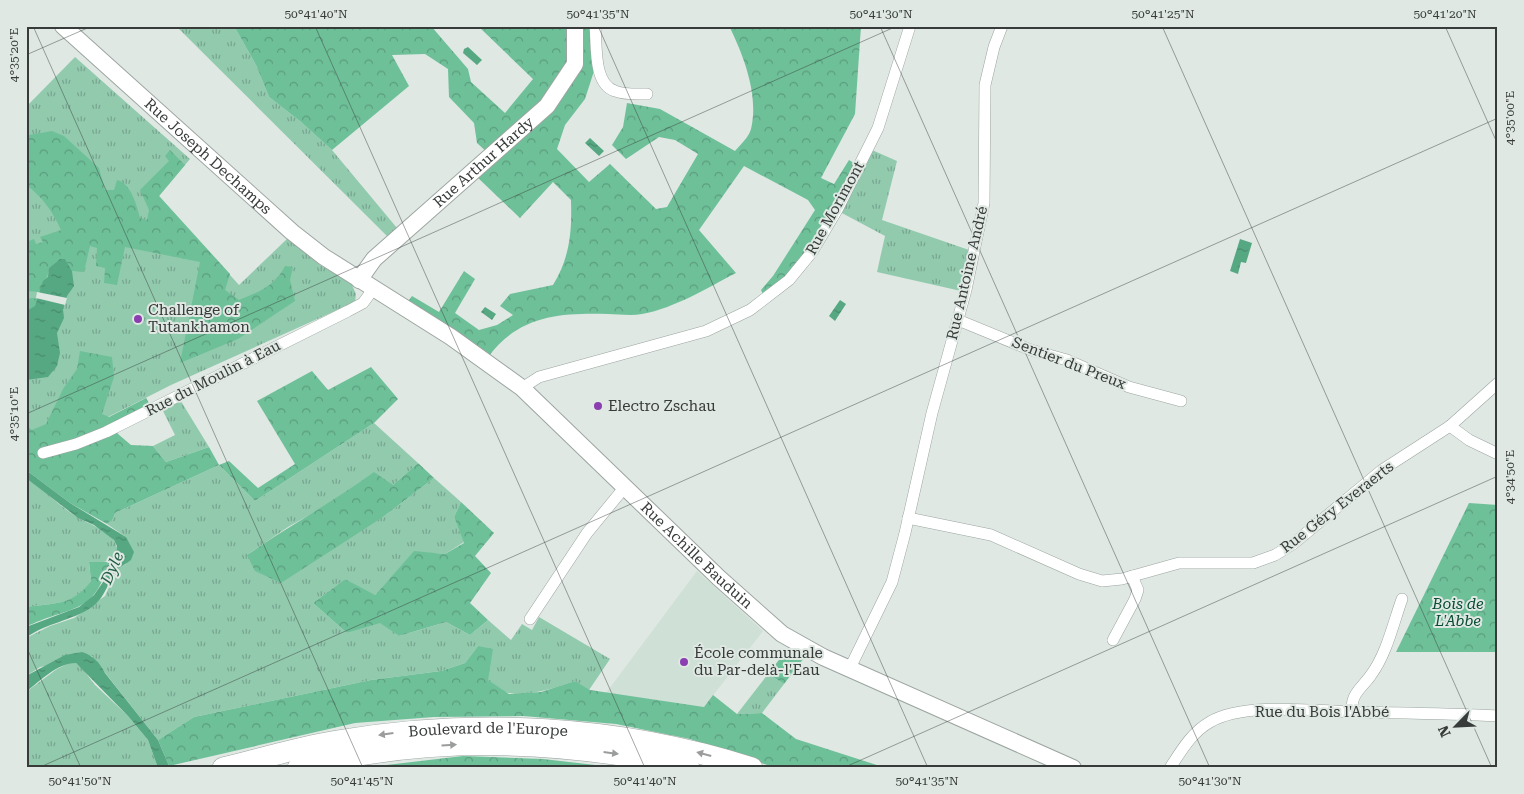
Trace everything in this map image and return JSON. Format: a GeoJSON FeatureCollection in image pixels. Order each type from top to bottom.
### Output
{"type":"FeatureCollection","features":[{"type":"Feature","properties":{"kind":"highway","name":"Boulevard de l'Europe"},"geometry":{"type":"LineString","coordinates":[[223,768],[335,741],[394,733],[471,727],[529,728],[639,740],[699,752],[752,768]]}},
{"type":"Feature","properties":{"kind":"highway","name":"Boulevard de l'Europe"},"geometry":{"type":"LineString","coordinates":[[298,768],[340,757],[398,748],[472,744],[528,745],[582,749],[636,756],[689,768]]}},
{"type":"Feature","properties":{"kind":"street","name":"Rue Joseph Dechamps"},"geometry":{"type":"LineString","coordinates":[[62,26],[292,232],[324,257],[367,284]]}},
{"type":"Feature","properties":{"kind":"street","name":"Rue Arthur Hardy"},"geometry":{"type":"LineString","coordinates":[[367,284],[374,259],[547,106],[575,64],[575,26]]}},
{"type":"Feature","properties":{"kind":"street"},"geometry":{"type":"LineString","coordinates":[[595,26],[599,66],[605,83],[616,92],[647,94]]}},
{"type":"Feature","properties":{"kind":"street","name":"Rue Morimont"},"geometry":{"type":"LineString","coordinates":[[522,388],[539,377],[706,331],[750,310],[789,280],[808,258],[826,230],[878,128],[910,26]]}},
{"type":"Feature","properties":{"kind":"street","name":"Rue Antoine André"},"geometry":{"type":"LineString","coordinates":[[908,518],[932,413],[958,320],[984,203],[985,85],[991,57],[1002,26]]}},
{"type":"Feature","properties":{"kind":"street","name":"Rue Achille Bauduin"},"geometry":{"type":"LineString","coordinates":[[367,284],[451,337],[522,388],[624,488],[769,624],[800,646],[1073,768]]}},
{"type":"Feature","properties":{"kind":"street","name":"Rue du Moulin à Eau"},"geometry":{"type":"LineString","coordinates":[[43,453],[76,444],[106,432],[348,311],[363,303],[367,284]]}},
{"type":"Feature","properties":{"kind":"street","name":"Sentier du Preux"},"geometry":{"type":"LineString","coordinates":[[958,320],[1031,350],[1067,360],[1129,387],[1181,401]]}},
{"type":"Feature","properties":{"kind":"street","name":"Rue Géry Everaerts"},"geometry":{"type":"LineString","coordinates":[[908,518],[991,534],[1090,578],[1115,580],[1179,563],[1242,564],[1275,556],[1293,544],[1382,470],[1450,426],[1498,384]]}},
{"type":"Feature","properties":{"kind":"street"},"geometry":{"type":"LineString","coordinates":[[1450,426],[1469,440],[1498,454]]}},
{"type":"Feature","properties":{"kind":"street"},"geometry":{"type":"LineString","coordinates":[[530,618],[587,534],[624,488]]}},
{"type":"Feature","properties":{"kind":"street"},"geometry":{"type":"LineString","coordinates":[[850,668],[892,582],[908,518]]}},
{"type":"Feature","properties":{"kind":"street"},"geometry":{"type":"LineString","coordinates":[[1113,640],[1138,590],[1132,576]]}},
{"type":"Feature","properties":{"kind":"street"},"geometry":{"type":"LineString","coordinates":[[1353,712],[1351,704],[1354,695],[1379,662],[1402,599]]}},
{"type":"Feature","properties":{"kind":"street","name":"Rue du Bois l'Abbé"},"geometry":{"type":"LineString","coordinates":[[1170,768],[1195,733],[1210,722],[1224,716],[1242,712],[1310,709],[1498,716]]}},
{"type":"Feature","properties":{"kind":"shaded area","name":"École communale du Par-delà-l'Eau"},"geometry":{"type":"Polygon","coordinates":[[[697,571],[763,631],[704,707],[606,693],[697,571]]]}},
{"type":"Feature","properties":{"kind":"green space"},"geometry":{"type":"Polygon","coordinates":[[[176,26],[234,26],[256,65],[269,97],[332,150],[397,228],[388,237],[176,26]]]}},
{"type":"Feature","properties":{"kind":"green space"},"geometry":{"type":"Polygon","coordinates":[[[234,26],[431,26],[468,69],[471,82],[505,113],[533,79],[478,26],[572,26],[572,64],[545,103],[489,154],[477,143],[474,123],[449,97],[448,69],[425,54],[392,55],[409,86],[332,150],[269,97],[256,65],[234,26]]]}},
{"type":"Feature","properties":{"kind":"green space"},"geometry":{"type":"Polygon","coordinates":[[[577,26],[590,26],[594,71],[585,99],[565,125],[557,149],[589,182],[610,164],[656,209],[667,207],[698,154],[675,140],[659,137],[626,159],[612,145],[623,127],[627,103],[660,109],[735,151],[742,144],[751,129],[753,116],[752,90],[745,63],[729,26],[861,26],[855,114],[821,178],[834,184],[849,160],[857,165],[835,208],[790,275],[764,296],[761,290],[773,276],[815,210],[808,200],[744,166],[699,230],[736,273],[691,297],[667,307],[642,314],[573,314],[542,319],[513,332],[488,357],[406,304],[412,296],[439,312],[464,271],[475,279],[455,313],[479,330],[497,325],[513,315],[500,306],[510,294],[553,285],[559,275],[569,244],[571,200],[553,182],[520,218],[476,176],[578,66],[577,26]]]}},
{"type":"Feature","properties":{"kind":"green space"},"geometry":{"type":"Polygon","coordinates":[[[75,57],[190,159],[159,196],[239,285],[288,238],[320,265],[351,283],[356,294],[355,302],[171,385],[108,417],[51,427],[26,439],[26,107],[75,57]]]}},
{"type":"Feature","properties":{"kind":"green space"},"geometry":{"type":"Polygon","coordinates":[[[26,127],[29,135],[52,131],[64,136],[99,168],[105,190],[114,190],[117,180],[130,190],[140,218],[147,220],[149,210],[140,190],[169,161],[165,156],[170,150],[185,165],[159,196],[230,274],[225,290],[239,300],[260,291],[271,283],[285,266],[293,267],[290,280],[295,301],[238,339],[180,363],[200,262],[125,247],[117,285],[104,283],[105,268],[96,266],[97,248],[90,246],[84,272],[72,271],[65,259],[60,259],[49,268],[47,278],[40,292],[26,291],[26,242],[34,239],[36,244],[43,242],[40,237],[61,230],[46,205],[26,185],[26,127]]]}},
{"type":"Feature","properties":{"kind":"green space"},"geometry":{"type":"Polygon","coordinates":[[[872,150],[897,161],[882,220],[969,250],[961,291],[877,272],[885,236],[840,212],[872,150]]]}},
{"type":"Feature","properties":{"kind":"green space"},"geometry":{"type":"Polygon","coordinates":[[[26,299],[38,299],[35,306],[26,311],[26,299]]]}},
{"type":"Feature","properties":{"kind":"green space"},"geometry":{"type":"Polygon","coordinates":[[[80,351],[112,357],[114,377],[102,414],[109,417],[146,398],[149,403],[114,426],[118,434],[131,445],[153,446],[166,462],[209,447],[219,465],[115,513],[113,519],[107,524],[70,503],[26,470],[26,425],[32,430],[46,424],[63,389],[77,369],[80,351]]]}},
{"type":"Feature","properties":{"kind":"green space"},"geometry":{"type":"Polygon","coordinates":[[[371,367],[398,399],[374,423],[255,501],[219,465],[229,461],[258,488],[295,464],[257,401],[312,371],[328,390],[371,367]]]}},
{"type":"Feature","properties":{"kind":"green space"},"geometry":{"type":"Polygon","coordinates":[[[179,398],[209,447],[166,462],[153,446],[175,435],[162,409],[179,398]]]}},
{"type":"Feature","properties":{"kind":"green space"},"geometry":{"type":"Polygon","coordinates":[[[374,423],[418,463],[393,485],[331,503],[288,527],[247,555],[383,517],[434,478],[461,502],[454,517],[464,542],[445,554],[414,552],[374,596],[345,579],[313,603],[347,633],[380,622],[399,636],[446,622],[470,635],[488,620],[511,640],[522,624],[532,630],[539,617],[610,659],[589,690],[575,681],[542,691],[517,694],[506,692],[496,688],[486,677],[478,646],[465,663],[441,671],[371,680],[194,717],[158,740],[92,656],[40,667],[26,676],[26,638],[50,626],[74,618],[105,596],[119,568],[126,564],[126,537],[107,524],[113,519],[115,513],[219,465],[255,501],[374,423]]]}},
{"type":"Feature","properties":{"kind":"green space"},"geometry":{"type":"Polygon","coordinates":[[[26,450],[29,480],[72,514],[104,531],[114,540],[117,546],[116,552],[111,559],[105,562],[89,563],[91,581],[77,595],[54,604],[26,607],[26,450]]]}},
{"type":"Feature","properties":{"kind":"green space"},"geometry":{"type":"Polygon","coordinates":[[[418,463],[434,478],[383,517],[281,583],[255,571],[247,555],[263,544],[343,494],[374,472],[393,485],[418,463]]]}},
{"type":"Feature","properties":{"kind":"green space"},"geometry":{"type":"Polygon","coordinates":[[[461,502],[494,533],[475,556],[491,573],[470,603],[488,620],[470,635],[446,622],[399,636],[380,623],[347,633],[313,603],[345,579],[375,595],[414,551],[445,554],[464,543],[454,517],[461,502]]]}},
{"type":"Feature","properties":{"kind":"green space","name":"Bois de L'Abbe"},"geometry":{"type":"Polygon","coordinates":[[[1469,503],[1498,505],[1498,652],[1396,652],[1469,503]]]}},
{"type":"Feature","properties":{"kind":"green space"},"geometry":{"type":"Polygon","coordinates":[[[89,562],[108,562],[103,579],[96,592],[88,601],[78,607],[26,627],[26,607],[62,602],[77,595],[84,589],[91,581],[89,562]]]}},
{"type":"Feature","properties":{"kind":"green space"},"geometry":{"type":"Polygon","coordinates":[[[478,646],[493,649],[488,680],[509,694],[541,692],[575,681],[590,690],[704,707],[713,695],[737,714],[762,713],[796,739],[886,768],[776,768],[690,739],[616,724],[523,716],[434,717],[355,723],[169,766],[158,740],[194,717],[371,680],[441,671],[465,663],[478,646]]]}},
{"type":"Feature","properties":{"kind":"green space"},"geometry":{"type":"Polygon","coordinates":[[[789,647],[804,658],[784,684],[768,674],[789,647]]]}},
{"type":"Feature","properties":{"kind":"green space"},"geometry":{"type":"Polygon","coordinates":[[[69,663],[76,663],[83,669],[94,684],[128,716],[148,740],[158,768],[26,768],[26,692],[57,669],[69,663]]]}},
{"type":"Feature","properties":{"kind":"green space"},"geometry":{"type":"Polygon","coordinates":[[[768,674],[784,684],[762,713],[737,714],[768,674]]]}},
{"type":"Feature","properties":{"kind":"green space"},"geometry":{"type":"Polygon","coordinates":[[[463,756],[543,759],[621,768],[361,768],[463,756]]]}},
{"type":"Feature","properties":{"kind":"water"},"geometry":{"type":"Polygon","coordinates":[[[468,47],[482,60],[477,65],[463,53],[464,49],[468,47]]]}},
{"type":"Feature","properties":{"kind":"water"},"geometry":{"type":"Polygon","coordinates":[[[590,138],[604,151],[599,156],[585,143],[590,138]]]}},
{"type":"Feature","properties":{"kind":"water"},"geometry":{"type":"Polygon","coordinates":[[[1240,239],[1252,243],[1246,263],[1241,262],[1238,274],[1230,271],[1240,239]]]}},
{"type":"Feature","properties":{"kind":"water"},"geometry":{"type":"Polygon","coordinates":[[[60,259],[65,259],[72,271],[74,286],[67,296],[63,309],[64,318],[57,333],[60,353],[57,366],[48,377],[26,380],[26,311],[35,306],[43,281],[48,277],[49,268],[60,259]]]}},
{"type":"Feature","properties":{"kind":"water"},"geometry":{"type":"Polygon","coordinates":[[[840,300],[846,304],[835,321],[829,316],[840,300]]]}},
{"type":"Feature","properties":{"kind":"water"},"geometry":{"type":"Polygon","coordinates":[[[485,307],[496,314],[492,320],[481,312],[485,307]]]}},
{"type":"Feature","properties":{"kind":"water","name":"Dyle"},"geometry":{"type":"Polygon","coordinates":[[[26,470],[70,503],[126,537],[134,552],[131,560],[114,573],[101,598],[92,607],[76,616],[33,633],[26,638],[26,627],[79,607],[94,595],[103,582],[108,562],[116,554],[117,546],[114,540],[94,525],[78,518],[26,478],[26,470]]]}},
{"type":"Feature","properties":{"kind":"water"},"geometry":{"type":"Polygon","coordinates":[[[82,652],[90,655],[98,663],[158,740],[169,766],[158,768],[148,740],[128,716],[76,663],[56,669],[26,692],[26,676],[65,655],[82,652]]]}},
{"type":"Feature","properties":{"kind":"pier"},"geometry":{"type":"Polygon","coordinates":[[[37,292],[67,298],[65,305],[36,298],[37,292]]]}},
{"type":"Feature","properties":{"kind":"place","name":"Challenge of Tutankhamon"},"geometry":{"type":"Point","coordinates":[138,319]}},
{"type":"Feature","properties":{"kind":"place","name":"Electro Zschau"},"geometry":{"type":"Point","coordinates":[598,406]}},
{"type":"Feature","properties":{"kind":"place","name":"École communale du Par-delà-l'Eau"},"geometry":{"type":"Point","coordinates":[684,662]}}]}
